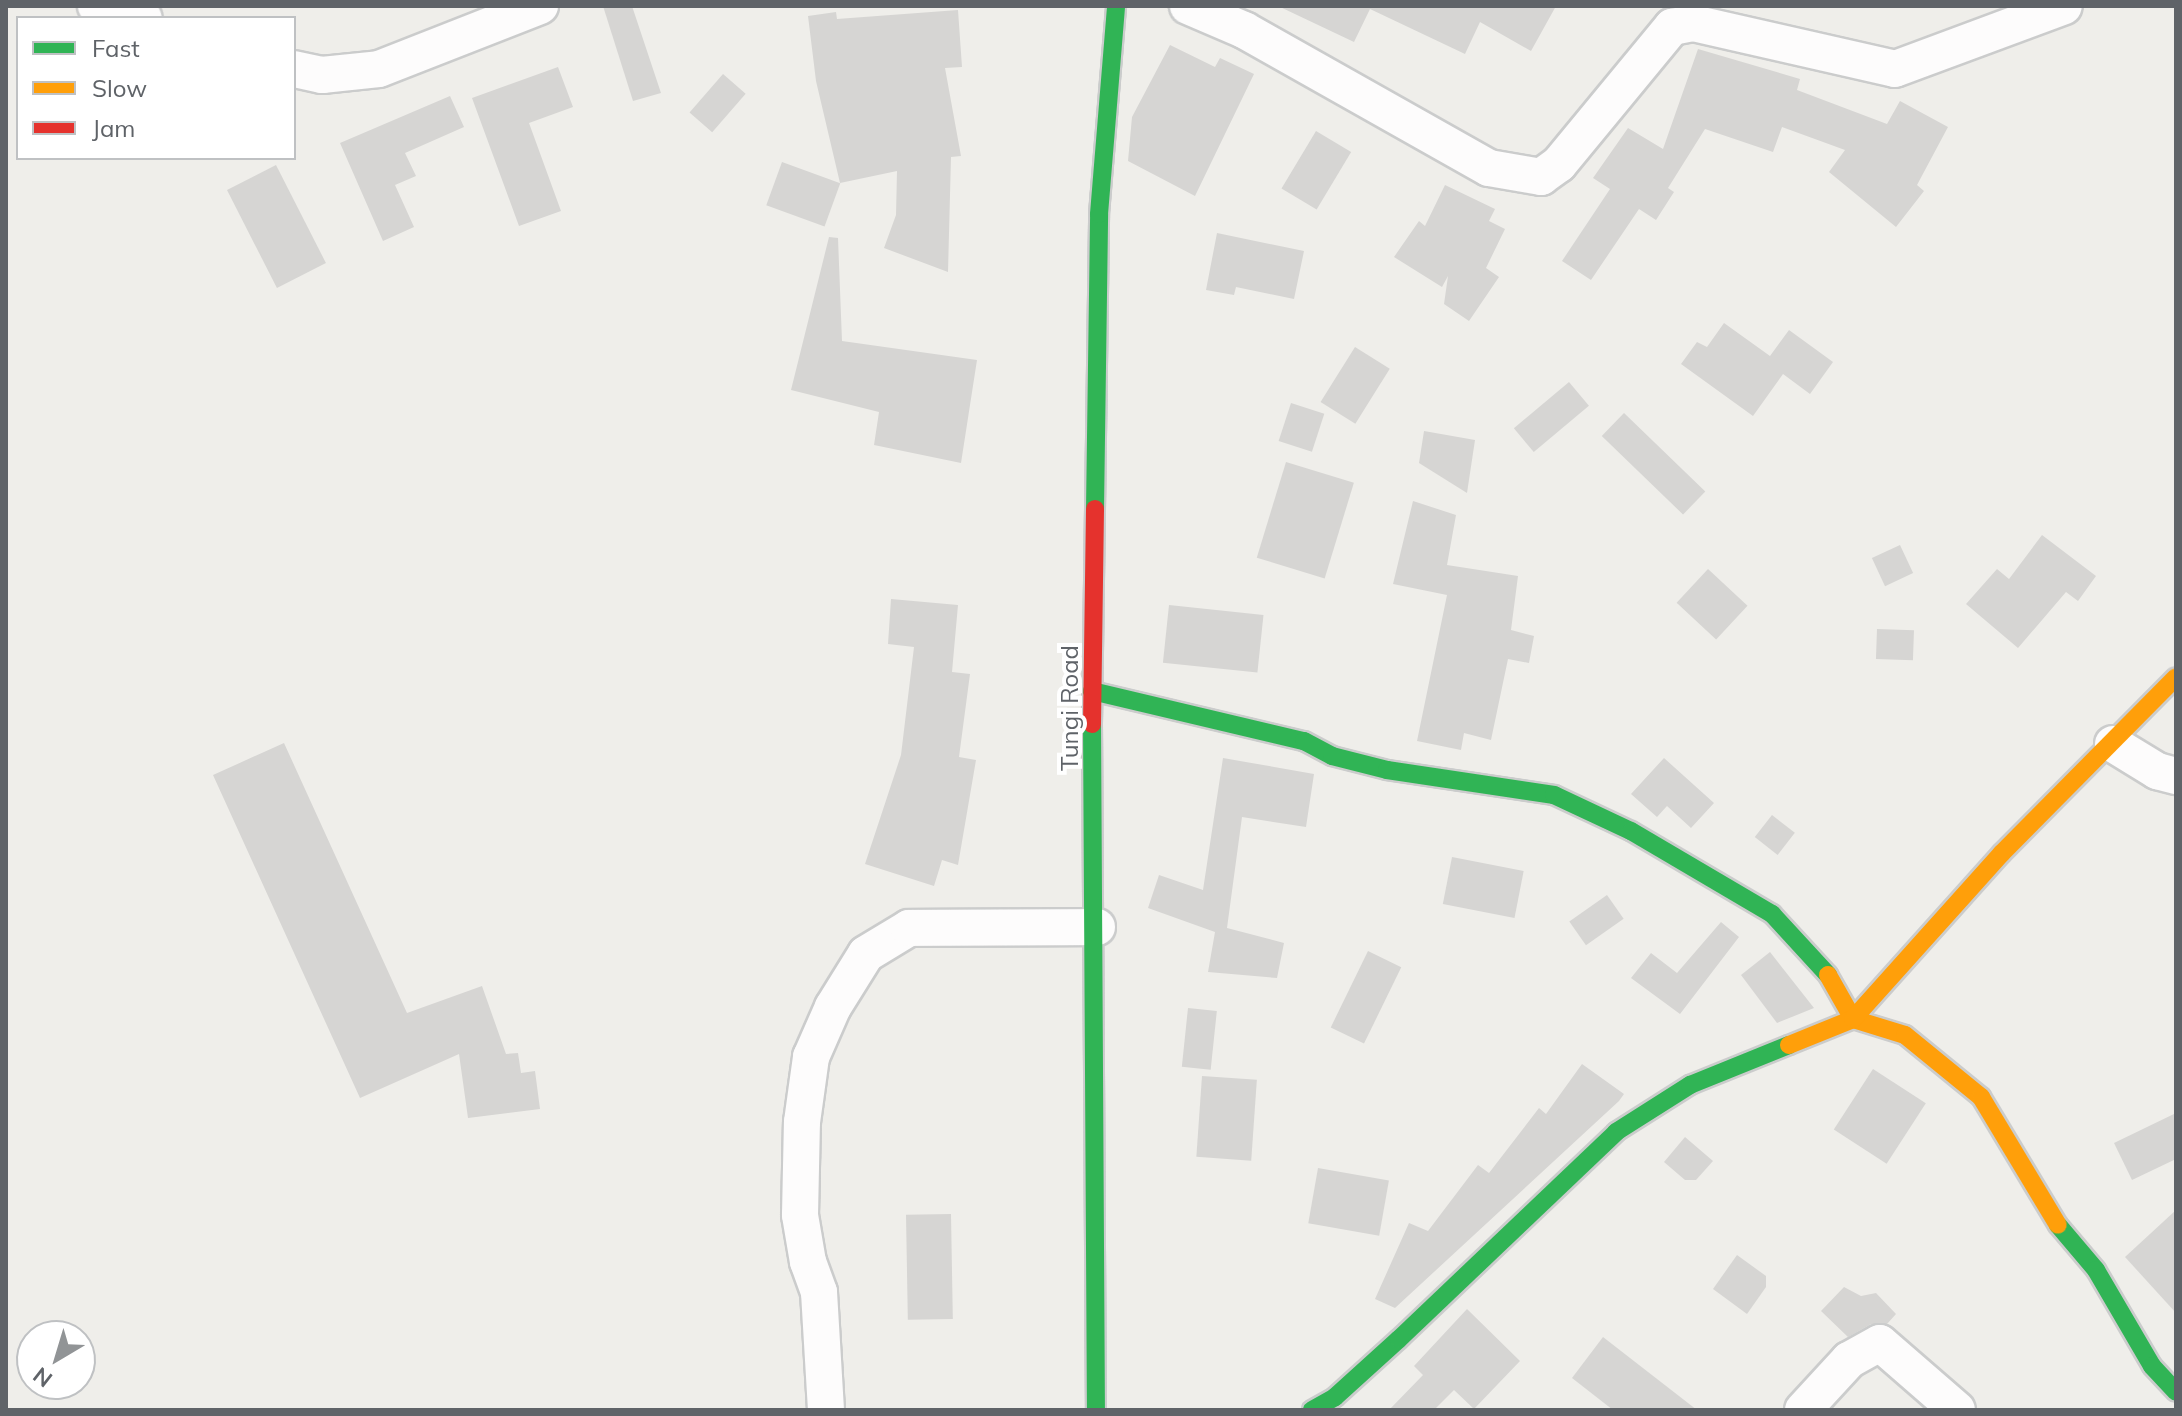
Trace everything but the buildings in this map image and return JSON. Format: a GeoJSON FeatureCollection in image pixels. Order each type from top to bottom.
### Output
{"type":"FeatureCollection","features":[{"type":"Feature","properties":{"kind":"street"},"geometry":{"type":"LineString","coordinates":[[96,6],[136,16]]}},
{"type":"Feature","properties":{"kind":"street"},"geometry":{"type":"LineString","coordinates":[[296,69],[322,75],[379,69],[540,6]]}},
{"type":"Feature","properties":{"kind":"street","name":"Tungi Road"},"geometry":{"type":"LineString","coordinates":[[1096,1410],[1097,927],[1092,691],[1099,214],[1116,6]]}},
{"type":"Feature","properties":{"kind":"street"},"geometry":{"type":"LineString","coordinates":[[1188,6],[1244,30],[1489,168],[1541,177],[1559,164],[1672,27],[1693,23],[1895,69],[2064,6]]}},
{"type":"Feature","properties":{"kind":"street"},"geometry":{"type":"LineString","coordinates":[[1312,1410],[1335,1397],[1399,1339],[1616,1132],[1690,1085],[1853,1019],[2002,853],[2176,677]]}},
{"type":"Feature","properties":{"kind":"street"},"geometry":{"type":"LineString","coordinates":[[1092,691],[1304,741],[1332,756],[1387,770],[1554,795],[1631,831],[1772,914],[1827,974],[1853,1019],[1905,1035],[1981,1097],[2045,1210],[2096,1270],[2152,1366],[2176,1392]]}},
{"type":"Feature","properties":{"kind":"street"},"geometry":{"type":"LineString","coordinates":[[2113,744],[2157,771],[2176,776]]}},
{"type":"Feature","properties":{"kind":"street"},"geometry":{"type":"LineString","coordinates":[[826,1410],[819,1292],[808,1262],[800,1215],[802,1122],[811,1057],[833,1007],[866,954],[909,928],[1097,927]]}},
{"type":"Feature","properties":{"kind":"street"},"geometry":{"type":"LineString","coordinates":[[1803,1410],[1849,1360],[1880,1343],[1957,1410]]}},
{"type":"Feature","properties":{"kind":"traffic: fast"},"geometry":{"type":"LineString","coordinates":[[1095,509],[1099,214],[1116,6]]}},
{"type":"Feature","properties":{"kind":"traffic: fast"},"geometry":{"type":"LineString","coordinates":[[1092,691],[1304,741],[1332,756],[1387,770],[1554,795],[1631,831],[1772,914],[1828,975]]}},
{"type":"Feature","properties":{"kind":"traffic: fast"},"geometry":{"type":"LineString","coordinates":[[1092,724],[1096,1410]]}},
{"type":"Feature","properties":{"kind":"traffic: fast"},"geometry":{"type":"LineString","coordinates":[[1312,1410],[1335,1397],[1399,1339],[1616,1132],[1690,1085],[1789,1045]]}},
{"type":"Feature","properties":{"kind":"traffic: fast"},"geometry":{"type":"LineString","coordinates":[[2058,1225],[2096,1270],[2152,1366],[2176,1392]]}},
{"type":"Feature","properties":{"kind":"traffic: slow"},"geometry":{"type":"LineString","coordinates":[[1789,1045],[1853,1019],[2002,853],[2176,677]]}},
{"type":"Feature","properties":{"kind":"traffic: slow"},"geometry":{"type":"LineString","coordinates":[[1828,975],[1853,1019],[1905,1035],[1981,1097],[2058,1225]]}},
{"type":"Feature","properties":{"kind":"traffic: jam"},"geometry":{"type":"LineString","coordinates":[[1092,724],[1095,509]]}}]}
